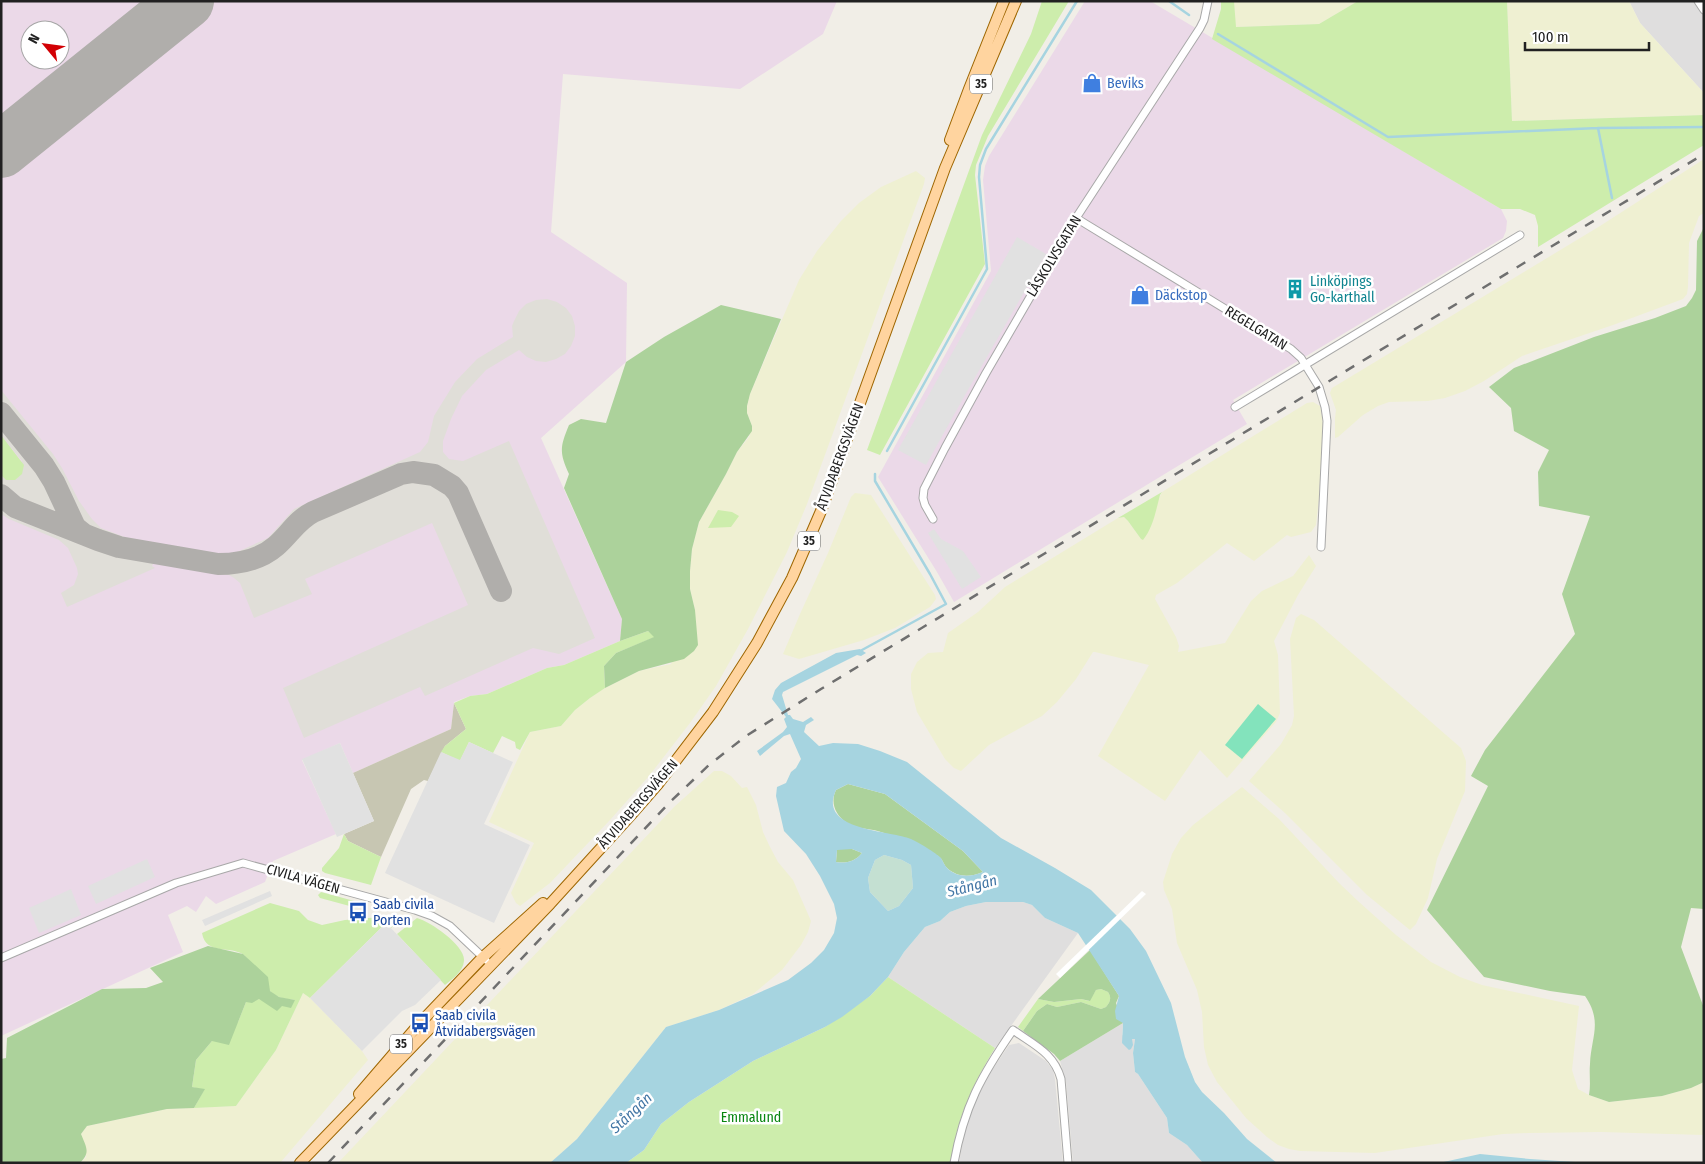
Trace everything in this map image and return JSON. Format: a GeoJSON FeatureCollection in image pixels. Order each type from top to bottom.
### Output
{"type":"FeatureCollection","features":[{"type":"Feature","properties":{"kind":"main road","name":"ÅTVIDABERGSVÄGEN"},"geometry":{"type":"LineString","coordinates":[[300,1163],[550,904],[636,809],[687,747],[737,675],[792,578],[821,511],[945,168],[1016,1]]}},
{"type":"Feature","properties":{"kind":"main road","name":"ÅTVIDABERGSVÄGEN"},"geometry":{"type":"LineString","coordinates":[[945,168],[951,138],[1004,3]]}},
{"type":"Feature","properties":{"kind":"main road","name":"ÅTVIDABERGSVÄGEN"},"geometry":{"type":"LineString","coordinates":[[325,1136],[394,1053],[483,957],[584,866]]}},
{"type":"Feature","properties":{"kind":"street","name":"LÅSKOLVSGATAN"},"geometry":{"type":"LineString","coordinates":[[933,518],[923,498],[928,480],[986,373],[1076,218],[1200,28],[1204,20],[1208,1]]}},
{"type":"Feature","properties":{"kind":"street"},"geometry":{"type":"LineString","coordinates":[[1698,1],[1704,10]]}},
{"type":"Feature","properties":{"kind":"street","name":"REGELGATAN"},"geometry":{"type":"LineString","coordinates":[[1076,218],[1291,349],[1305,365],[1323,397],[1327,421],[1321,547]]}},
{"type":"Feature","properties":{"kind":"street"},"geometry":{"type":"LineString","coordinates":[[1235,407],[1520,235]]}},
{"type":"Feature","properties":{"kind":"street","name":"CIVILA VÄGEN"},"geometry":{"type":"LineString","coordinates":[[1,958],[176,883],[243,862],[432,916],[450,926],[491,965]]}},
{"type":"Feature","properties":{"kind":"street"},"geometry":{"type":"LineString","coordinates":[[954,1163],[959,1135],[968,1108],[984,1074],[1013,1030],[1050,1056],[1058,1067],[1061,1079],[1068,1163]]}},
{"type":"Feature","properties":{"kind":"shaded area"},"geometry":{"type":"Polygon","coordinates":[[[1,1],[837,1],[823,34],[740,89],[563,74],[551,232],[627,283],[626,362],[541,438],[622,619],[620,641],[564,665],[547,668],[487,694],[470,696],[454,702],[451,729],[353,773],[340,743],[302,760],[336,834],[273,861],[265,882],[216,904],[206,896],[196,912],[187,906],[168,915],[183,952],[1,1036],[1,1]]]}},
{"type":"Feature","properties":{"kind":"shaded area"},"geometry":{"type":"Polygon","coordinates":[[[1085,1],[1150,1],[1501,209],[1507,221],[1506,231],[1503,238],[1233,400],[1247,424],[954,602],[878,477],[991,271],[983,180],[989,156],[1085,1]]]}},
{"type":"Feature","properties":{"kind":"shaded area"},"geometry":{"type":"Polygon","coordinates":[[[1234,1],[1358,1],[1319,24],[1235,27],[1234,1]]]}},
{"type":"Feature","properties":{"kind":"shaded area"},"geometry":{"type":"Polygon","coordinates":[[[1507,1],[1629,1],[1640,23],[1704,93],[1704,115],[1512,121],[1507,1]]]}},
{"type":"Feature","properties":{"kind":"shaded area"},"geometry":{"type":"Polygon","coordinates":[[[1629,1],[1704,1],[1704,93],[1640,23],[1629,1]]]}},
{"type":"Feature","properties":{"kind":"shaded area"},"geometry":{"type":"Polygon","coordinates":[[[1704,159],[1704,213],[1699,216],[1689,243],[1688,287],[1687,294],[1683,299],[1522,356],[1465,391],[1445,398],[1428,401],[1389,402],[1378,406],[1363,415],[1335,438],[1336,410],[1330,393],[1332,388],[1600,226],[1704,159]]]}},
{"type":"Feature","properties":{"kind":"shaded area"},"geometry":{"type":"Polygon","coordinates":[[[916,171],[925,178],[924,184],[807,504],[787,552],[748,629],[716,686],[649,776],[550,883],[520,906],[516,903],[511,893],[534,843],[489,822],[530,732],[561,726],[575,710],[605,688],[639,671],[671,664],[695,610],[690,589],[690,571],[692,549],[699,522],[737,452],[749,437],[752,426],[747,413],[750,394],[799,280],[817,251],[841,221],[859,203],[881,187],[916,171]]]}},
{"type":"Feature","properties":{"kind":"shaded area"},"geometry":{"type":"Polygon","coordinates":[[[1017,237],[1046,254],[926,465],[898,450],[1017,237]]]}},
{"type":"Feature","properties":{"kind":"shaded area"},"geometry":{"type":"Polygon","coordinates":[[[547,299],[557,302],[566,308],[572,316],[575,336],[571,346],[565,354],[546,362],[536,361],[527,357],[519,350],[486,370],[462,396],[443,441],[443,452],[449,459],[463,461],[509,441],[595,638],[559,654],[533,648],[425,696],[420,687],[304,738],[283,688],[468,605],[432,523],[305,579],[312,594],[254,618],[240,583],[229,575],[154,562],[152,566],[155,568],[67,607],[61,593],[74,585],[78,574],[68,548],[59,540],[1,514],[1,475],[6,480],[22,461],[1,435],[1,390],[53,454],[79,501],[101,528],[127,538],[215,553],[235,553],[268,538],[294,509],[420,452],[428,442],[434,416],[455,382],[477,359],[513,337],[512,326],[519,311],[526,304],[536,300],[547,299]]]}},
{"type":"Feature","properties":{"kind":"shaded area"},"geometry":{"type":"Polygon","coordinates":[[[1313,402],[1320,406],[1323,423],[1319,499],[1316,525],[1311,532],[1291,537],[1287,535],[1254,561],[1227,543],[1177,583],[1156,595],[1155,599],[1176,637],[1179,646],[1178,652],[1225,643],[1251,601],[1262,591],[1293,576],[1309,555],[1316,566],[1298,595],[1274,641],[1278,655],[1280,713],[1276,722],[1227,778],[1200,750],[1165,801],[1098,756],[1149,665],[1095,652],[1093,652],[1076,679],[1057,702],[1042,716],[989,745],[961,771],[954,768],[945,759],[917,712],[911,689],[911,674],[917,662],[928,653],[943,652],[948,633],[978,612],[1005,587],[1118,518],[1124,517],[1141,539],[1162,492],[1307,403],[1313,402]]]}},
{"type":"Feature","properties":{"kind":"shaded area"},"geometry":{"type":"Polygon","coordinates":[[[855,493],[871,495],[936,599],[930,607],[895,628],[864,640],[799,659],[783,654],[851,497],[855,493]]]}},
{"type":"Feature","properties":{"kind":"shaded area"},"geometry":{"type":"Polygon","coordinates":[[[934,529],[941,539],[963,551],[981,577],[962,589],[928,533],[934,529]]]}},
{"type":"Feature","properties":{"kind":"shaded area"},"geometry":{"type":"Polygon","coordinates":[[[1301,614],[1314,620],[1461,748],[1466,761],[1465,791],[1437,859],[1428,898],[1416,924],[1410,930],[1367,895],[1285,813],[1249,781],[1281,744],[1292,725],[1294,716],[1290,639],[1296,618],[1301,614]]]}},
{"type":"Feature","properties":{"kind":"shaded area"},"geometry":{"type":"Polygon","coordinates":[[[454,703],[466,729],[445,746],[428,781],[424,780],[411,789],[381,857],[348,841],[344,834],[374,821],[353,773],[451,729],[454,703]]]}},
{"type":"Feature","properties":{"kind":"shaded area"},"geometry":{"type":"Polygon","coordinates":[[[469,742],[513,762],[484,824],[530,845],[494,923],[385,873],[441,752],[460,760],[469,742]]]}},
{"type":"Feature","properties":{"kind":"shaded area"},"geometry":{"type":"Polygon","coordinates":[[[340,743],[374,821],[337,837],[302,759],[340,743]]]}},
{"type":"Feature","properties":{"kind":"shaded area"},"geometry":{"type":"Polygon","coordinates":[[[714,771],[722,771],[731,776],[742,788],[747,787],[756,805],[763,832],[770,847],[778,862],[793,880],[811,921],[801,945],[782,970],[753,994],[719,1010],[666,1027],[577,1139],[550,1163],[338,1163],[674,807],[714,771]]]}},
{"type":"Feature","properties":{"kind":"shaded area"},"geometry":{"type":"Polygon","coordinates":[[[1242,787],[1279,819],[1359,902],[1396,935],[1431,962],[1460,977],[1482,985],[1579,1006],[1572,1070],[1578,1089],[1609,1102],[1662,1096],[1691,1088],[1704,1082],[1704,1135],[1601,1132],[1503,1134],[1375,1153],[1300,1151],[1278,1145],[1267,1137],[1246,1118],[1217,1082],[1208,1065],[1204,1047],[1202,1012],[1197,990],[1177,943],[1172,909],[1164,890],[1163,882],[1172,854],[1181,838],[1193,825],[1242,787]]]}},
{"type":"Feature","properties":{"kind":"shaded area"},"geometry":{"type":"Polygon","coordinates":[[[884,855],[902,860],[911,865],[913,888],[899,906],[888,911],[870,892],[868,878],[875,860],[884,855]]]}},
{"type":"Feature","properties":{"kind":"shaded area"},"geometry":{"type":"Polygon","coordinates":[[[147,859],[155,877],[96,904],[88,886],[147,859]]]}},
{"type":"Feature","properties":{"kind":"shaded area"},"geometry":{"type":"Polygon","coordinates":[[[71,889],[81,915],[39,933],[29,908],[71,889]]]}},
{"type":"Feature","properties":{"kind":"shaded area"},"geometry":{"type":"Polygon","coordinates":[[[270,891],[272,896],[205,926],[202,920],[270,891]]]}},
{"type":"Feature","properties":{"kind":"shaded area"},"geometry":{"type":"Polygon","coordinates":[[[986,902],[1023,902],[1032,905],[1045,918],[1078,933],[995,1048],[888,977],[904,952],[925,927],[940,921],[950,912],[986,902]]]}},
{"type":"Feature","properties":{"kind":"shaded area"},"geometry":{"type":"Polygon","coordinates":[[[386,923],[441,980],[415,1005],[402,1011],[362,1051],[310,998],[386,923]]]}},
{"type":"Feature","properties":{"kind":"shaded area"},"geometry":{"type":"Polygon","coordinates":[[[303,993],[362,1051],[368,1060],[280,1163],[80,1163],[86,1157],[81,1134],[87,1126],[167,1109],[236,1106],[276,1050],[303,993]]]}},
{"type":"Feature","properties":{"kind":"shaded area"},"geometry":{"type":"Polygon","coordinates":[[[1123,1023],[1122,1035],[1132,1040],[1135,1039],[1133,1053],[1135,1072],[1167,1118],[1169,1133],[1187,1145],[1203,1163],[1073,1163],[1066,1082],[1060,1061],[1123,1023]]]}},
{"type":"Feature","properties":{"kind":"shaded area"},"geometry":{"type":"Polygon","coordinates":[[[1019,1043],[1046,1061],[1053,1070],[1063,1163],[959,1163],[965,1129],[988,1076],[1009,1045],[1019,1043]]]}},
{"type":"Feature","properties":{"kind":"green space"},"geometry":{"type":"Polygon","coordinates":[[[1042,1],[1069,1],[988,136],[976,165],[975,175],[985,264],[880,455],[867,450],[982,135],[1031,34],[1042,1]]]}},
{"type":"Feature","properties":{"kind":"green space"},"geometry":{"type":"Polygon","coordinates":[[[1221,1],[1234,1],[1236,27],[1319,24],[1358,1],[1507,1],[1512,121],[1704,115],[1704,145],[1538,247],[1538,226],[1535,215],[1520,209],[1501,209],[1212,39],[1221,9],[1221,1]]]}},
{"type":"Feature","properties":{"kind":"green space"},"geometry":{"type":"Polygon","coordinates":[[[1704,227],[1704,909],[1691,908],[1681,947],[1704,1008],[1704,1082],[1691,1088],[1662,1096],[1609,1102],[1589,1095],[1590,1064],[1595,1022],[1594,1014],[1585,996],[1550,991],[1484,977],[1427,910],[1488,786],[1471,776],[1485,750],[1575,634],[1562,594],[1590,516],[1539,506],[1538,472],[1549,450],[1514,431],[1511,408],[1489,387],[1514,368],[1594,337],[1686,306],[1696,290],[1697,241],[1704,227]]]}},
{"type":"Feature","properties":{"kind":"green space"},"geometry":{"type":"Polygon","coordinates":[[[721,305],[781,319],[750,394],[747,413],[752,431],[737,452],[699,522],[692,549],[690,589],[695,610],[698,645],[684,659],[639,671],[605,688],[604,666],[616,653],[654,637],[648,631],[620,641],[622,619],[564,488],[569,474],[562,455],[562,444],[569,425],[581,419],[606,423],[626,362],[664,337],[721,305]]]}},
{"type":"Feature","properties":{"kind":"green space"},"geometry":{"type":"Polygon","coordinates":[[[1,435],[24,465],[22,474],[15,480],[6,480],[1,475],[1,435]]]}},
{"type":"Feature","properties":{"kind":"green space"},"geometry":{"type":"Polygon","coordinates":[[[1162,492],[1152,524],[1143,540],[1124,517],[1118,518],[1162,492]]]}},
{"type":"Feature","properties":{"kind":"green space"},"geometry":{"type":"Polygon","coordinates":[[[718,510],[732,512],[739,516],[731,527],[708,528],[718,510]]]}},
{"type":"Feature","properties":{"kind":"green space"},"geometry":{"type":"Polygon","coordinates":[[[648,631],[655,637],[616,653],[604,666],[605,688],[575,710],[561,726],[530,732],[520,750],[516,748],[515,742],[502,736],[493,753],[469,742],[460,761],[441,752],[445,746],[466,729],[454,703],[470,696],[487,694],[547,668],[564,665],[648,631]]]}},
{"type":"Feature","properties":{"kind":"green space"},"geometry":{"type":"Polygon","coordinates":[[[1258,704],[1276,719],[1242,759],[1225,745],[1258,704]]]}},
{"type":"Feature","properties":{"kind":"green space"},"geometry":{"type":"Polygon","coordinates":[[[848,784],[885,794],[963,851],[983,872],[969,876],[956,874],[947,868],[940,857],[932,853],[884,833],[856,827],[847,823],[839,816],[835,808],[834,795],[836,790],[848,784]]]}},
{"type":"Feature","properties":{"kind":"green space"},"geometry":{"type":"Polygon","coordinates":[[[344,834],[348,841],[381,857],[371,885],[322,871],[322,868],[339,848],[344,834]]]}},
{"type":"Feature","properties":{"kind":"green space"},"geometry":{"type":"Polygon","coordinates":[[[837,849],[852,849],[862,853],[850,861],[836,862],[837,849]]]}},
{"type":"Feature","properties":{"kind":"green space"},"geometry":{"type":"Polygon","coordinates":[[[321,892],[358,902],[361,905],[357,908],[320,898],[318,895],[321,892]]]}},
{"type":"Feature","properties":{"kind":"green space"},"geometry":{"type":"Polygon","coordinates":[[[270,903],[299,911],[308,920],[322,925],[345,920],[404,915],[391,928],[386,923],[310,998],[303,993],[276,1050],[236,1106],[194,1108],[204,1090],[192,1087],[196,1060],[212,1041],[238,1022],[246,1002],[259,999],[282,1006],[295,1000],[281,998],[273,994],[244,955],[239,952],[208,945],[202,933],[270,903]]]}},
{"type":"Feature","properties":{"kind":"green space"},"geometry":{"type":"Polygon","coordinates":[[[417,918],[431,924],[446,935],[454,942],[463,955],[462,969],[445,985],[397,934],[417,918]]]}},
{"type":"Feature","properties":{"kind":"green space"},"geometry":{"type":"Polygon","coordinates":[[[208,946],[243,954],[268,977],[270,991],[279,997],[295,1000],[291,1008],[282,1006],[277,1011],[259,999],[252,1003],[246,1002],[229,1045],[212,1041],[196,1060],[192,1087],[205,1089],[194,1108],[167,1109],[87,1126],[81,1134],[86,1146],[86,1156],[80,1163],[1,1163],[1,1059],[6,1058],[7,1038],[102,989],[146,988],[163,982],[150,968],[208,946]]]}},
{"type":"Feature","properties":{"kind":"green space"},"geometry":{"type":"Polygon","coordinates":[[[1090,950],[1119,996],[1116,1003],[1123,1023],[1060,1061],[1054,1054],[1023,1031],[1037,1011],[1047,1004],[1057,1007],[1081,1002],[1101,1009],[1106,1007],[1110,996],[1108,992],[1101,989],[1096,990],[1090,1001],[1081,999],[1054,1002],[1038,999],[1090,950]]]}},
{"type":"Feature","properties":{"kind":"green space","name":"Emmalund"},"geometry":{"type":"Polygon","coordinates":[[[888,977],[995,1048],[973,1089],[961,1117],[951,1163],[626,1163],[644,1150],[661,1124],[689,1102],[753,1061],[825,1027],[870,996],[888,977]]]}},
{"type":"Feature","properties":{"kind":"green space"},"geometry":{"type":"Polygon","coordinates":[[[1101,989],[1108,992],[1110,996],[1106,1007],[1101,1009],[1081,1002],[1057,1007],[1047,1004],[1037,1011],[1023,1031],[1018,1027],[1038,999],[1054,1002],[1081,999],[1089,1001],[1096,990],[1101,989]]]}},
{"type":"Feature","properties":{"kind":"water","name":"Stångån"},"geometry":{"type":"Polygon","coordinates":[[[860,649],[866,653],[861,656],[857,655],[783,692],[782,695],[788,715],[793,719],[803,722],[811,717],[814,720],[806,725],[804,732],[819,746],[833,743],[858,744],[907,762],[1001,838],[1091,890],[1130,929],[1146,951],[1171,1003],[1185,1057],[1195,1082],[1202,1092],[1247,1139],[1277,1163],[1203,1163],[1187,1145],[1169,1133],[1167,1118],[1135,1072],[1133,1053],[1135,1039],[1132,1039],[1133,1045],[1129,1050],[1122,1043],[1123,1023],[1116,1019],[1115,1011],[1119,996],[1078,933],[1045,918],[1032,905],[1023,902],[986,902],[950,912],[940,921],[925,927],[904,952],[888,977],[870,996],[825,1027],[753,1061],[689,1102],[661,1124],[644,1150],[626,1163],[550,1163],[577,1139],[666,1027],[719,1010],[788,980],[811,963],[824,950],[834,933],[837,918],[834,904],[806,854],[784,831],[776,796],[777,787],[786,783],[791,772],[796,768],[801,759],[790,734],[784,736],[760,756],[757,751],[787,727],[784,719],[786,717],[772,699],[775,690],[781,683],[836,653],[860,649]],[[848,784],[836,790],[833,804],[837,814],[846,821],[858,826],[914,840],[939,856],[945,866],[955,874],[969,876],[983,872],[963,851],[885,794],[848,784]],[[852,849],[837,850],[836,862],[840,863],[854,860],[862,853],[852,849]],[[884,855],[875,860],[868,878],[870,892],[888,911],[899,906],[913,888],[911,865],[902,860],[884,855]]]}},
{"type":"Feature","properties":{"kind":"water"},"geometry":{"type":"Polygon","coordinates":[[[1480,1154],[1530,1159],[1590,1163],[1439,1163],[1480,1154]]]}},
{"type":"Feature","properties":{"kind":"pier"},"geometry":{"type":"Polygon","coordinates":[[[1142,891],[1146,894],[1060,978],[1056,974],[1142,891]]]}},
{"type":"Feature","properties":{"kind":"waterway"},"geometry":{"type":"LineString","coordinates":[[887,451],[987,269],[979,177],[980,165],[986,149],[1077,1]]}},
{"type":"Feature","properties":{"kind":"waterway"},"geometry":{"type":"LineString","coordinates":[[1169,1],[1189,15]]}},
{"type":"Feature","properties":{"kind":"waterway"},"geometry":{"type":"LineString","coordinates":[[1218,34],[1388,137],[1598,128],[1704,127]]}},
{"type":"Feature","properties":{"kind":"waterway"},"geometry":{"type":"LineString","coordinates":[[1598,128],[1612,198]]}},
{"type":"Feature","properties":{"kind":"waterway"},"geometry":{"type":"LineString","coordinates":[[862,650],[946,604],[875,481],[875,474]]}},
{"type":"Feature","properties":{"kind":"taxiway"},"geometry":{"type":"LineString","coordinates":[[1,413],[44,466],[54,482],[75,527],[85,535]]}},
{"type":"Feature","properties":{"kind":"taxiway"},"geometry":{"type":"LineString","coordinates":[[1,495],[15,507],[119,547],[226,564],[241,562],[263,555],[276,546],[307,515],[401,474],[413,472],[434,475],[452,486],[458,493],[501,591]]}},
{"type":"Feature","properties":{"kind":"runway"},"geometry":{"type":"LineString","coordinates":[[1,150],[186,1]]}},
{"type":"Feature","properties":{"kind":"railway"},"geometry":{"type":"LineString","coordinates":[[328,1163],[670,802],[709,765],[746,736],[1704,154]]}},
{"type":"Feature","properties":{"kind":"place","name":"Beviks"},"geometry":{"type":"Point","coordinates":[1092,83]}},
{"type":"Feature","properties":{"kind":"place","name":"Linköpings Go-karthall"},"geometry":{"type":"Point","coordinates":[1295,289]}},
{"type":"Feature","properties":{"kind":"place","name":"Däckstop"},"geometry":{"type":"Point","coordinates":[1140,295]}},
{"type":"Feature","properties":{"kind":"place","name":"Saab civila Porten"},"geometry":{"type":"Point","coordinates":[358,912]}},
{"type":"Feature","properties":{"kind":"place","name":"Saab civila Åtvidabergsvägen"},"geometry":{"type":"Point","coordinates":[420,1023]}}]}
